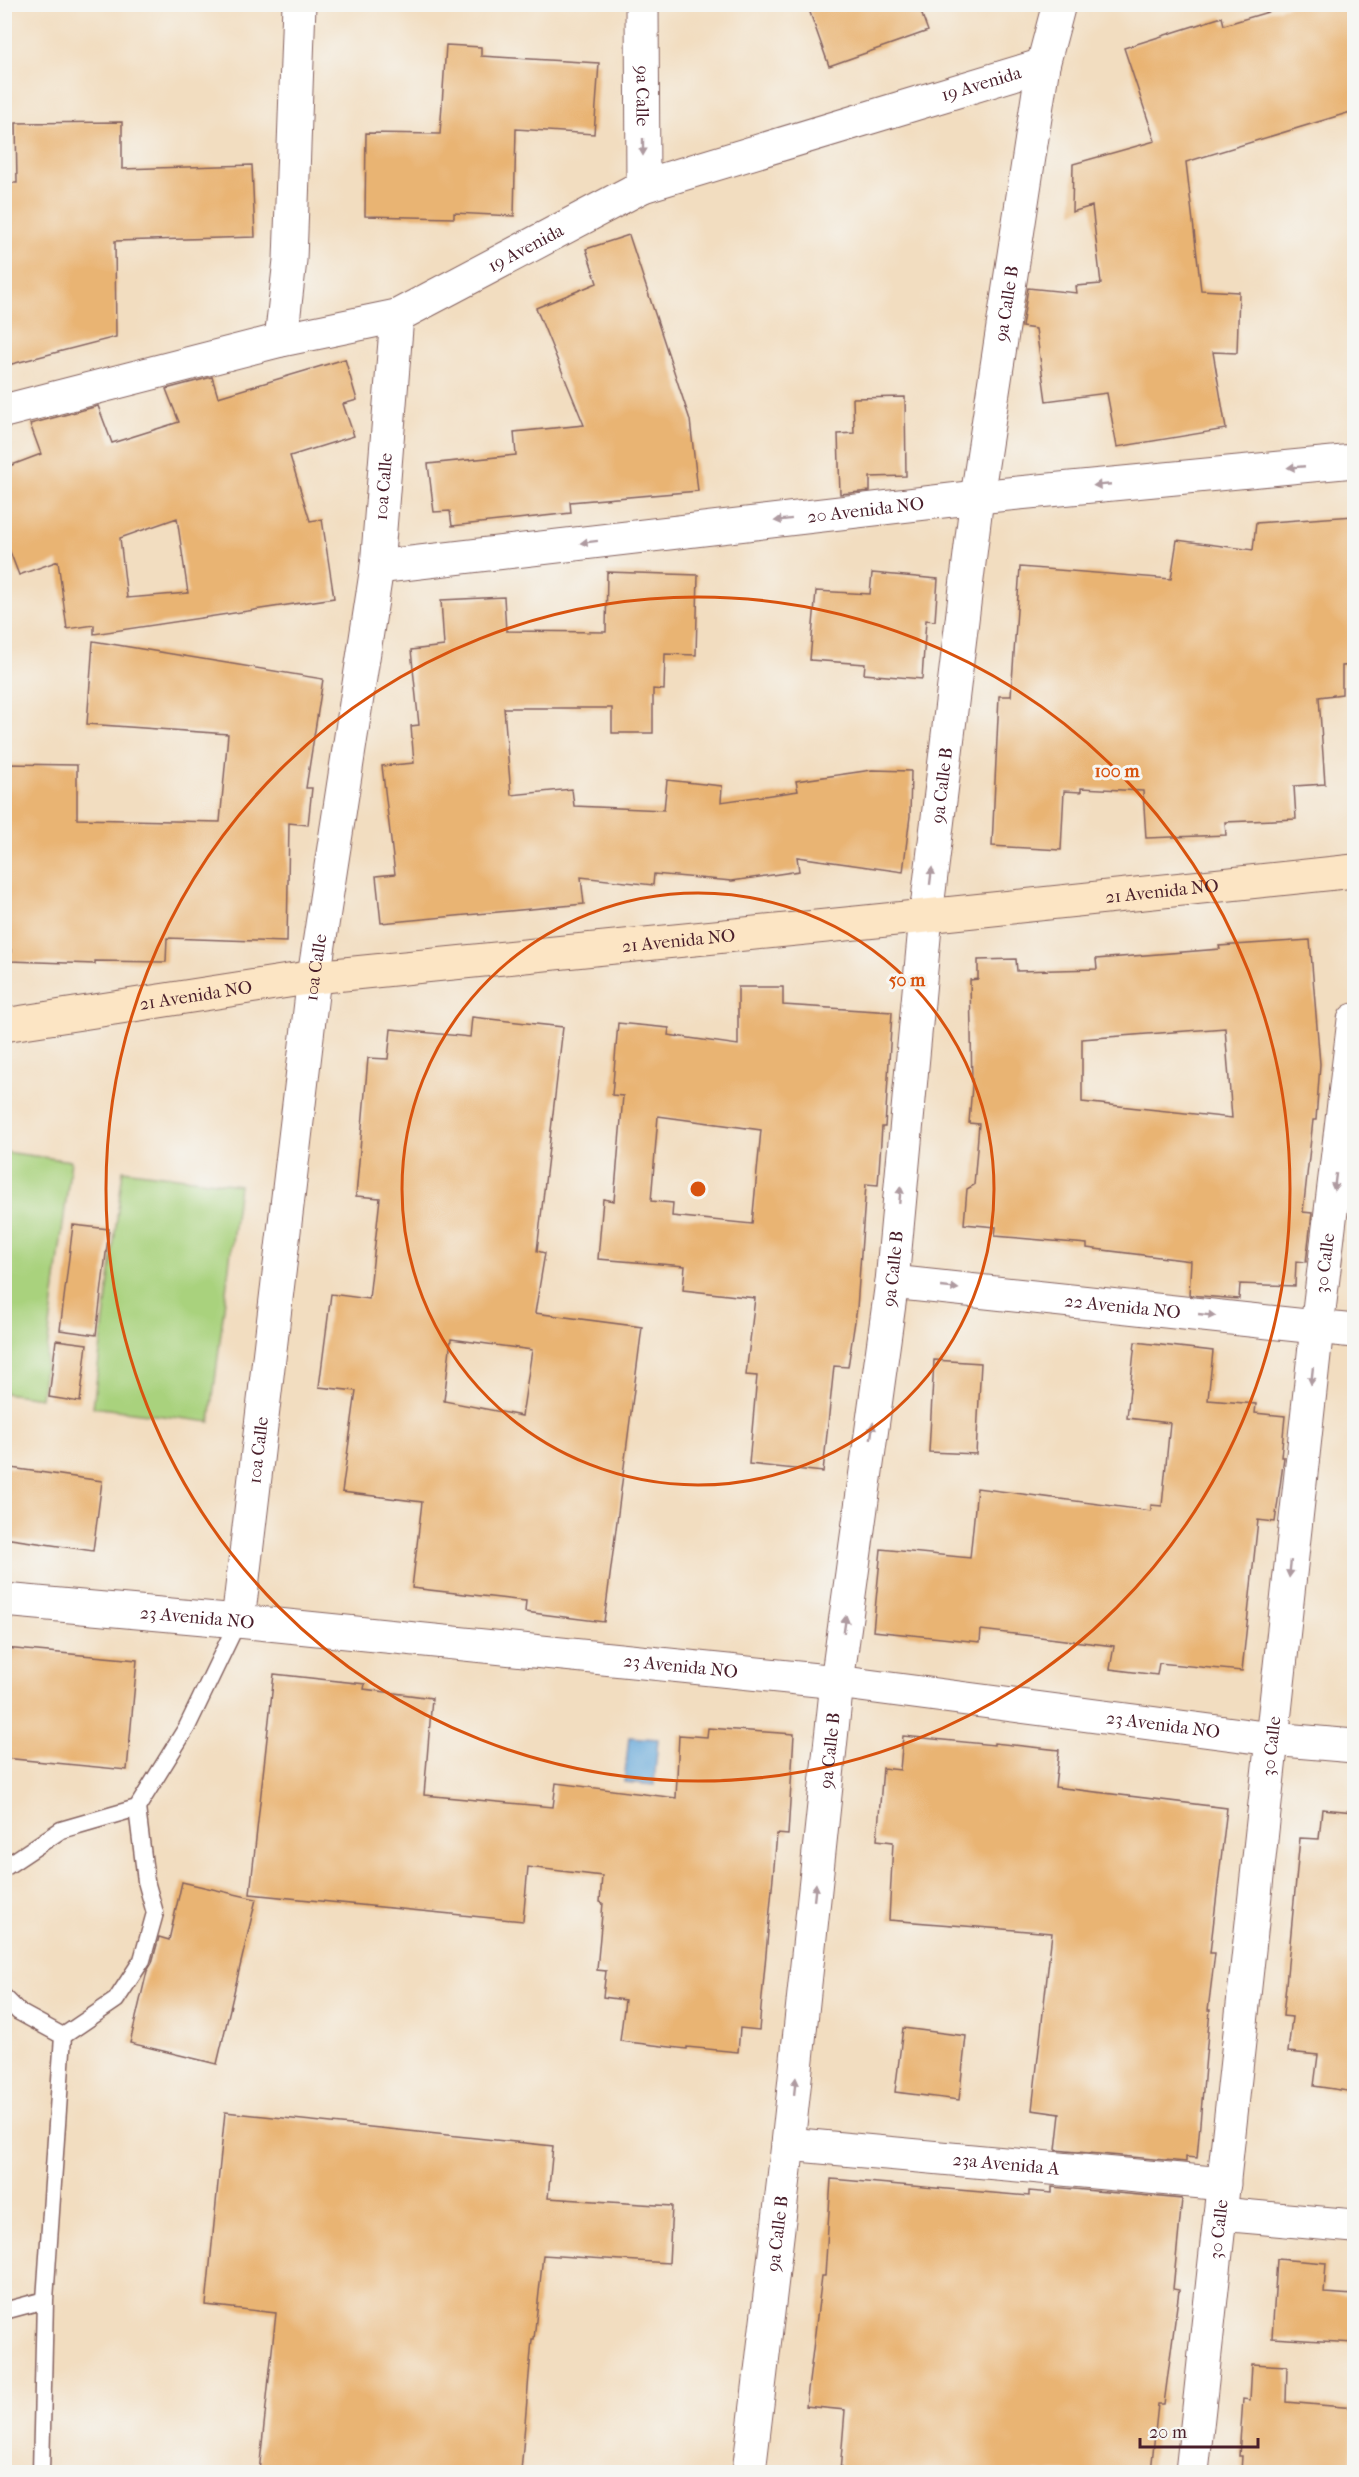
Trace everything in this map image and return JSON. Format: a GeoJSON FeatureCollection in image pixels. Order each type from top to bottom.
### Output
{"type":"FeatureCollection","features":[{"type":"Feature","properties":{"kind":"street"},"geometry":{"type":"LineString","coordinates":[[281,340],[290,260],[299,4]]}},
{"type":"Feature","properties":{"kind":"street","name":"9a Calle"},"geometry":{"type":"LineString","coordinates":[[642,4],[643,186]]}},
{"type":"Feature","properties":{"kind":"street","name":"9a Calle B"},"geometry":{"type":"LineString","coordinates":[[749,2472],[788,2144],[837,1682],[892,1282],[926,916],[977,497],[1043,66],[1059,4]]}},
{"type":"Feature","properties":{"kind":"street","name":"19 Avenida"},"geometry":{"type":"LineString","coordinates":[[4,411],[281,340],[397,315],[643,186],[1043,66]]}},
{"type":"Feature","properties":{"kind":"street","name":"10a Calle"},"geometry":{"type":"LineString","coordinates":[[238,1621],[314,977],[377,567],[397,315]]}},
{"type":"Feature","properties":{"kind":"street","name":"20 Avenida NO"},"geometry":{"type":"LineString","coordinates":[[377,567],[977,497],[1354,461]]}},
{"type":"Feature","properties":{"kind":"street","name":"21 Avenida NO"},"geometry":{"type":"LineString","coordinates":[[4,1025],[314,977],[1354,871]]}},
{"type":"Feature","properties":{"kind":"street","name":"30 Calle"},"geometry":{"type":"LineString","coordinates":[[1192,2472],[1317,1327],[1354,1020]]}},
{"type":"Feature","properties":{"kind":"street","name":"22 Avenida NO"},"geometry":{"type":"LineString","coordinates":[[892,1282],[1354,1331]]}},
{"type":"Feature","properties":{"kind":"street","name":"23 Avenida NO"},"geometry":{"type":"LineString","coordinates":[[4,1600],[238,1621],[837,1682],[1272,1739],[1354,1746]]}},
{"type":"Feature","properties":{"kind":"street","name":"23a Avenida A"},"geometry":{"type":"LineString","coordinates":[[788,2144],[1222,2199],[1354,2226]]}},
{"type":"Feature","properties":{"kind":"lane"},"geometry":{"type":"LineString","coordinates":[[63,2036],[116,2000],[142,1960],[155,1913],[146,1881],[137,1808],[187,1727],[238,1621]]}},
{"type":"Feature","properties":{"kind":"lane"},"geometry":{"type":"LineString","coordinates":[[4,1868],[61,1830],[137,1808]]}},
{"type":"Feature","properties":{"kind":"lane"},"geometry":{"type":"LineString","coordinates":[[4,1997],[19,2012],[63,2036]]}},
{"type":"Feature","properties":{"kind":"lane"},"geometry":{"type":"LineString","coordinates":[[41,2472],[45,2300],[63,2036]]}},
{"type":"Feature","properties":{"kind":"lane"},"geometry":{"type":"LineString","coordinates":[[4,2311],[45,2300]]}},
{"type":"Feature","properties":{"kind":"green space"},"geometry":{"type":"Polygon","coordinates":[[[5,1152],[71,1161],[41,1398],[5,1393],[5,1152]]]}},
{"type":"Feature","properties":{"kind":"green space"},"geometry":{"type":"Polygon","coordinates":[[[123,1170],[239,1185],[210,1422],[93,1407],[123,1170]]]}},
{"type":"Feature","properties":{"kind":"water"},"geometry":{"type":"Polygon","coordinates":[[[629,1737],[658,1739],[654,1785],[624,1782],[629,1737]]]}},
{"type":"Feature","properties":{"kind":"building"},"geometry":{"type":"Polygon","coordinates":[[[807,4],[918,4],[928,31],[829,66],[807,4]]]}},
{"type":"Feature","properties":{"kind":"building"},"geometry":{"type":"Polygon","coordinates":[[[1295,4],[1354,4],[1354,111],[1186,162],[1201,290],[1239,292],[1237,353],[1213,352],[1226,429],[1117,447],[1107,393],[1046,401],[1036,329],[1022,327],[1028,288],[1077,293],[1076,286],[1101,284],[1092,206],[1072,212],[1073,164],[1155,141],[1124,48],[1222,17],[1224,25],[1295,4]]]}},
{"type":"Feature","properties":{"kind":"building"},"geometry":{"type":"Polygon","coordinates":[[[446,45],[481,47],[481,56],[599,63],[594,134],[516,129],[514,216],[454,213],[454,218],[365,216],[366,133],[440,134],[446,45]]]}},
{"type":"Feature","properties":{"kind":"building"},"geometry":{"type":"Polygon","coordinates":[[[122,122],[122,169],[252,165],[255,237],[115,241],[116,337],[4,366],[4,310],[10,238],[4,238],[4,183],[17,183],[16,123],[122,122]]]}},
{"type":"Feature","properties":{"kind":"building"},"geometry":{"type":"Polygon","coordinates":[[[629,235],[690,420],[698,491],[570,502],[571,513],[452,526],[450,511],[434,512],[428,464],[516,455],[514,432],[584,425],[536,308],[597,283],[586,249],[629,235]]]}},
{"type":"Feature","properties":{"kind":"building"},"geometry":{"type":"Polygon","coordinates":[[[345,359],[357,400],[343,404],[354,436],[290,456],[310,521],[322,519],[334,598],[94,634],[94,625],[67,629],[58,561],[19,575],[4,536],[4,468],[41,454],[30,424],[98,406],[112,443],[179,422],[166,389],[212,377],[218,397],[345,359]],[[177,518],[120,538],[127,598],[188,593],[177,518]]]}},
{"type":"Feature","properties":{"kind":"building"},"geometry":{"type":"Polygon","coordinates":[[[905,397],[906,476],[870,477],[870,491],[840,494],[838,434],[854,433],[853,398],[905,397]]]}},
{"type":"Feature","properties":{"kind":"building"},"geometry":{"type":"Polygon","coordinates":[[[1354,516],[1354,665],[1342,666],[1342,694],[1319,697],[1325,784],[1294,786],[1296,819],[1225,822],[1226,835],[1146,838],[1143,791],[1081,788],[1081,792],[1064,791],[1061,850],[992,846],[999,696],[1011,696],[1020,567],[1171,579],[1177,540],[1253,550],[1256,523],[1354,516]]]}},
{"type":"Feature","properties":{"kind":"building"},"geometry":{"type":"Polygon","coordinates":[[[607,572],[698,575],[696,655],[665,654],[664,690],[653,689],[653,733],[612,733],[612,708],[504,708],[511,795],[572,789],[574,806],[664,810],[667,780],[722,786],[721,802],[798,791],[796,781],[872,770],[911,771],[910,816],[903,872],[797,857],[799,871],[732,881],[654,874],[653,885],[581,877],[584,904],[381,923],[376,876],[395,874],[382,766],[414,763],[411,726],[419,725],[411,650],[444,646],[441,600],[504,597],[506,631],[606,632],[607,572]]]}},
{"type":"Feature","properties":{"kind":"building"},"geometry":{"type":"Polygon","coordinates":[[[872,573],[938,579],[935,621],[926,620],[922,679],[864,674],[865,664],[810,660],[816,591],[870,594],[872,573]]]}},
{"type":"Feature","properties":{"kind":"building"},"geometry":{"type":"Polygon","coordinates":[[[93,641],[323,679],[306,788],[312,788],[308,825],[289,823],[287,942],[167,938],[166,962],[95,961],[95,964],[10,961],[11,950],[4,950],[4,764],[77,765],[77,819],[220,822],[228,734],[87,724],[93,641]]]}},
{"type":"Feature","properties":{"kind":"building"},"geometry":{"type":"Polygon","coordinates":[[[1310,940],[1320,1064],[1316,1120],[1313,1120],[1303,1212],[1312,1213],[1306,1262],[1296,1261],[1295,1286],[1240,1284],[1239,1299],[1189,1295],[1191,1261],[1087,1248],[1087,1244],[995,1236],[996,1227],[964,1224],[967,1189],[974,1185],[979,1124],[969,1123],[972,1086],[970,980],[978,979],[978,960],[1016,959],[1017,971],[1097,969],[1096,959],[1220,949],[1219,946],[1310,940]],[[1225,1028],[1082,1039],[1082,1102],[1232,1118],[1225,1028]]]}},
{"type":"Feature","properties":{"kind":"building"},"geometry":{"type":"Polygon","coordinates":[[[738,987],[783,987],[783,1005],[892,1012],[885,1127],[882,1127],[878,1185],[866,1184],[857,1308],[848,1367],[834,1366],[823,1472],[749,1464],[757,1376],[746,1375],[755,1298],[683,1290],[685,1266],[598,1259],[603,1199],[614,1201],[623,1096],[612,1095],[618,1023],[669,1028],[668,1035],[738,1045],[738,987]],[[658,1116],[651,1201],[673,1203],[672,1216],[752,1224],[761,1130],[658,1116]]]}},
{"type":"Feature","properties":{"kind":"building"},"geometry":{"type":"Polygon","coordinates":[[[472,1017],[563,1027],[537,1251],[545,1253],[535,1313],[642,1327],[604,1622],[525,1612],[526,1601],[412,1588],[422,1502],[342,1492],[356,1391],[319,1387],[331,1294],[369,1299],[380,1198],[356,1196],[368,1058],[388,1059],[391,1029],[470,1037],[472,1017]],[[451,1339],[444,1401],[522,1416],[532,1350],[451,1339]]]}},
{"type":"Feature","properties":{"kind":"building"},"geometry":{"type":"Polygon","coordinates":[[[73,1225],[109,1229],[96,1335],[60,1330],[73,1225]]]}},
{"type":"Feature","properties":{"kind":"building"},"geometry":{"type":"Polygon","coordinates":[[[56,1340],[87,1344],[80,1402],[49,1397],[56,1340]]]}},
{"type":"Feature","properties":{"kind":"building"},"geometry":{"type":"Polygon","coordinates":[[[1135,1342],[1213,1351],[1208,1400],[1256,1404],[1255,1413],[1285,1416],[1281,1457],[1284,1457],[1275,1522],[1258,1520],[1242,1671],[1159,1663],[1157,1675],[1110,1669],[1114,1646],[981,1630],[980,1642],[873,1631],[881,1549],[970,1558],[977,1488],[1151,1511],[1151,1505],[1162,1506],[1170,1423],[1127,1418],[1135,1342]]]}},
{"type":"Feature","properties":{"kind":"building"},"geometry":{"type":"Polygon","coordinates":[[[934,1360],[981,1363],[976,1454],[929,1452],[934,1360]]]}},
{"type":"Feature","properties":{"kind":"building"},"geometry":{"type":"Polygon","coordinates":[[[4,1467],[102,1481],[93,1551],[4,1538],[4,1467]]]}},
{"type":"Feature","properties":{"kind":"building"},"geometry":{"type":"Polygon","coordinates":[[[4,1648],[137,1660],[127,1770],[4,1758],[4,1648]]]}},
{"type":"Feature","properties":{"kind":"building"},"geometry":{"type":"Polygon","coordinates":[[[274,1674],[365,1684],[364,1689],[432,1698],[424,1795],[553,1807],[556,1783],[676,1798],[679,1735],[707,1737],[708,1728],[794,1734],[788,1835],[777,1834],[759,2030],[740,2028],[738,2052],[620,2041],[625,2000],[603,1997],[606,1971],[597,1970],[603,1903],[600,1902],[602,1876],[528,1867],[523,1921],[250,1894],[274,1674]]]}},
{"type":"Feature","properties":{"kind":"building"},"geometry":{"type":"Polygon","coordinates":[[[903,1736],[1059,1750],[1055,1787],[1227,1808],[1210,1953],[1215,1953],[1208,2010],[1210,2010],[1197,2158],[1186,2157],[1186,2162],[1056,2150],[1060,2114],[1032,2110],[1052,1933],[889,1920],[893,1842],[877,1840],[883,1768],[900,1770],[903,1736]]]}},
{"type":"Feature","properties":{"kind":"building"},"geometry":{"type":"Polygon","coordinates":[[[1322,1809],[1354,1812],[1354,2092],[1314,2086],[1318,2055],[1288,2052],[1292,2017],[1283,2016],[1300,1838],[1319,1839],[1322,1809]]]}},
{"type":"Feature","properties":{"kind":"building"},"geometry":{"type":"Polygon","coordinates":[[[182,1882],[256,1899],[217,2064],[130,2043],[147,1971],[152,1963],[159,1937],[169,1940],[182,1882]]]}},
{"type":"Feature","properties":{"kind":"building"},"geometry":{"type":"Polygon","coordinates":[[[903,2028],[966,2036],[959,2100],[895,2092],[903,2028]]]}},
{"type":"Feature","properties":{"kind":"building"},"geometry":{"type":"Polygon","coordinates":[[[225,2112],[553,2146],[548,2198],[672,2206],[669,2263],[543,2255],[534,2339],[532,2339],[521,2472],[259,2472],[276,2313],[206,2305],[225,2112]]]}},
{"type":"Feature","properties":{"kind":"building"},"geometry":{"type":"Polygon","coordinates":[[[831,2179],[1029,2196],[1029,2191],[1052,2193],[1052,2187],[1182,2199],[1173,2289],[1179,2290],[1164,2404],[1158,2404],[1151,2472],[840,2472],[845,2410],[806,2406],[822,2276],[825,2276],[831,2179]]]}},
{"type":"Feature","properties":{"kind":"building"},"geometry":{"type":"Polygon","coordinates":[[[1277,2259],[1326,2263],[1324,2293],[1354,2295],[1354,2343],[1272,2338],[1277,2259]]]}},
{"type":"Feature","properties":{"kind":"building"},"geometry":{"type":"Polygon","coordinates":[[[1252,2364],[1287,2366],[1286,2402],[1354,2408],[1351,2472],[1241,2472],[1242,2456],[1239,2456],[1243,2399],[1250,2400],[1252,2364]]]}}]}
